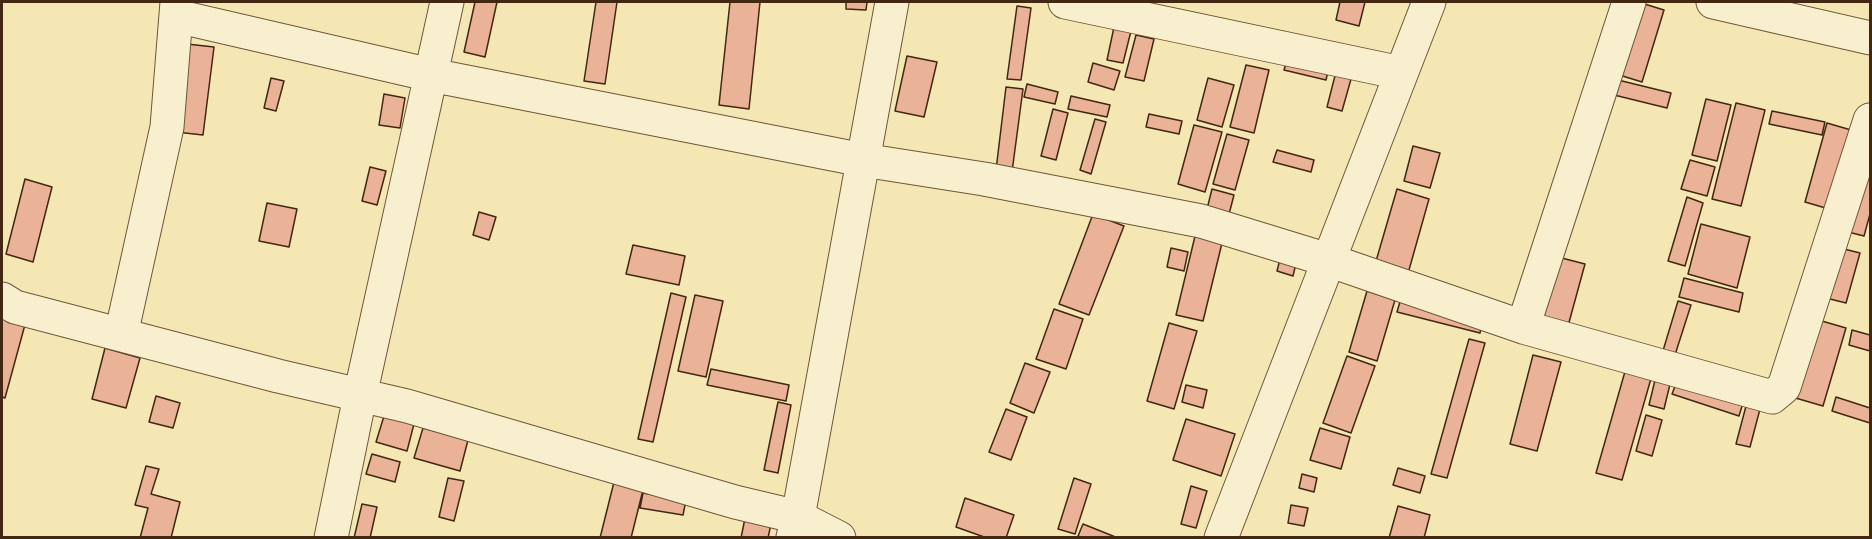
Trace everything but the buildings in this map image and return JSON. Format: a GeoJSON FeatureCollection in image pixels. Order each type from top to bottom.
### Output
{"type":"FeatureCollection","features":[{"type":"Feature","properties":{"kind":"street"},"geometry":{"type":"LineString","coordinates":[[332,537],[360,396],[447,2]]}},
{"type":"Feature","properties":{"kind":"street"},"geometry":{"type":"LineString","coordinates":[[795,527],[892,2]]}},
{"type":"Feature","properties":{"kind":"street"},"geometry":{"type":"LineString","coordinates":[[1065,2],[1401,73]]}},
{"type":"Feature","properties":{"kind":"street"},"geometry":{"type":"LineString","coordinates":[[1221,537],[1429,2]]}},
{"type":"Feature","properties":{"kind":"street"},"geometry":{"type":"LineString","coordinates":[[1523,327],[1629,2]]}},
{"type":"Feature","properties":{"kind":"street"},"geometry":{"type":"LineString","coordinates":[[1713,2],[1870,38]]}},
{"type":"Feature","properties":{"kind":"street"},"geometry":{"type":"LineString","coordinates":[[122,335],[167,127],[177,9],[431,75],[863,160],[984,179],[1201,221],[1328,260],[1523,327],[1772,397],[1784,387],[1870,120]]}},
{"type":"Feature","properties":{"kind":"street"},"geometry":{"type":"LineString","coordinates":[[2,298],[15,307],[278,376],[407,406],[735,502],[795,527],[839,537]]}}]}
